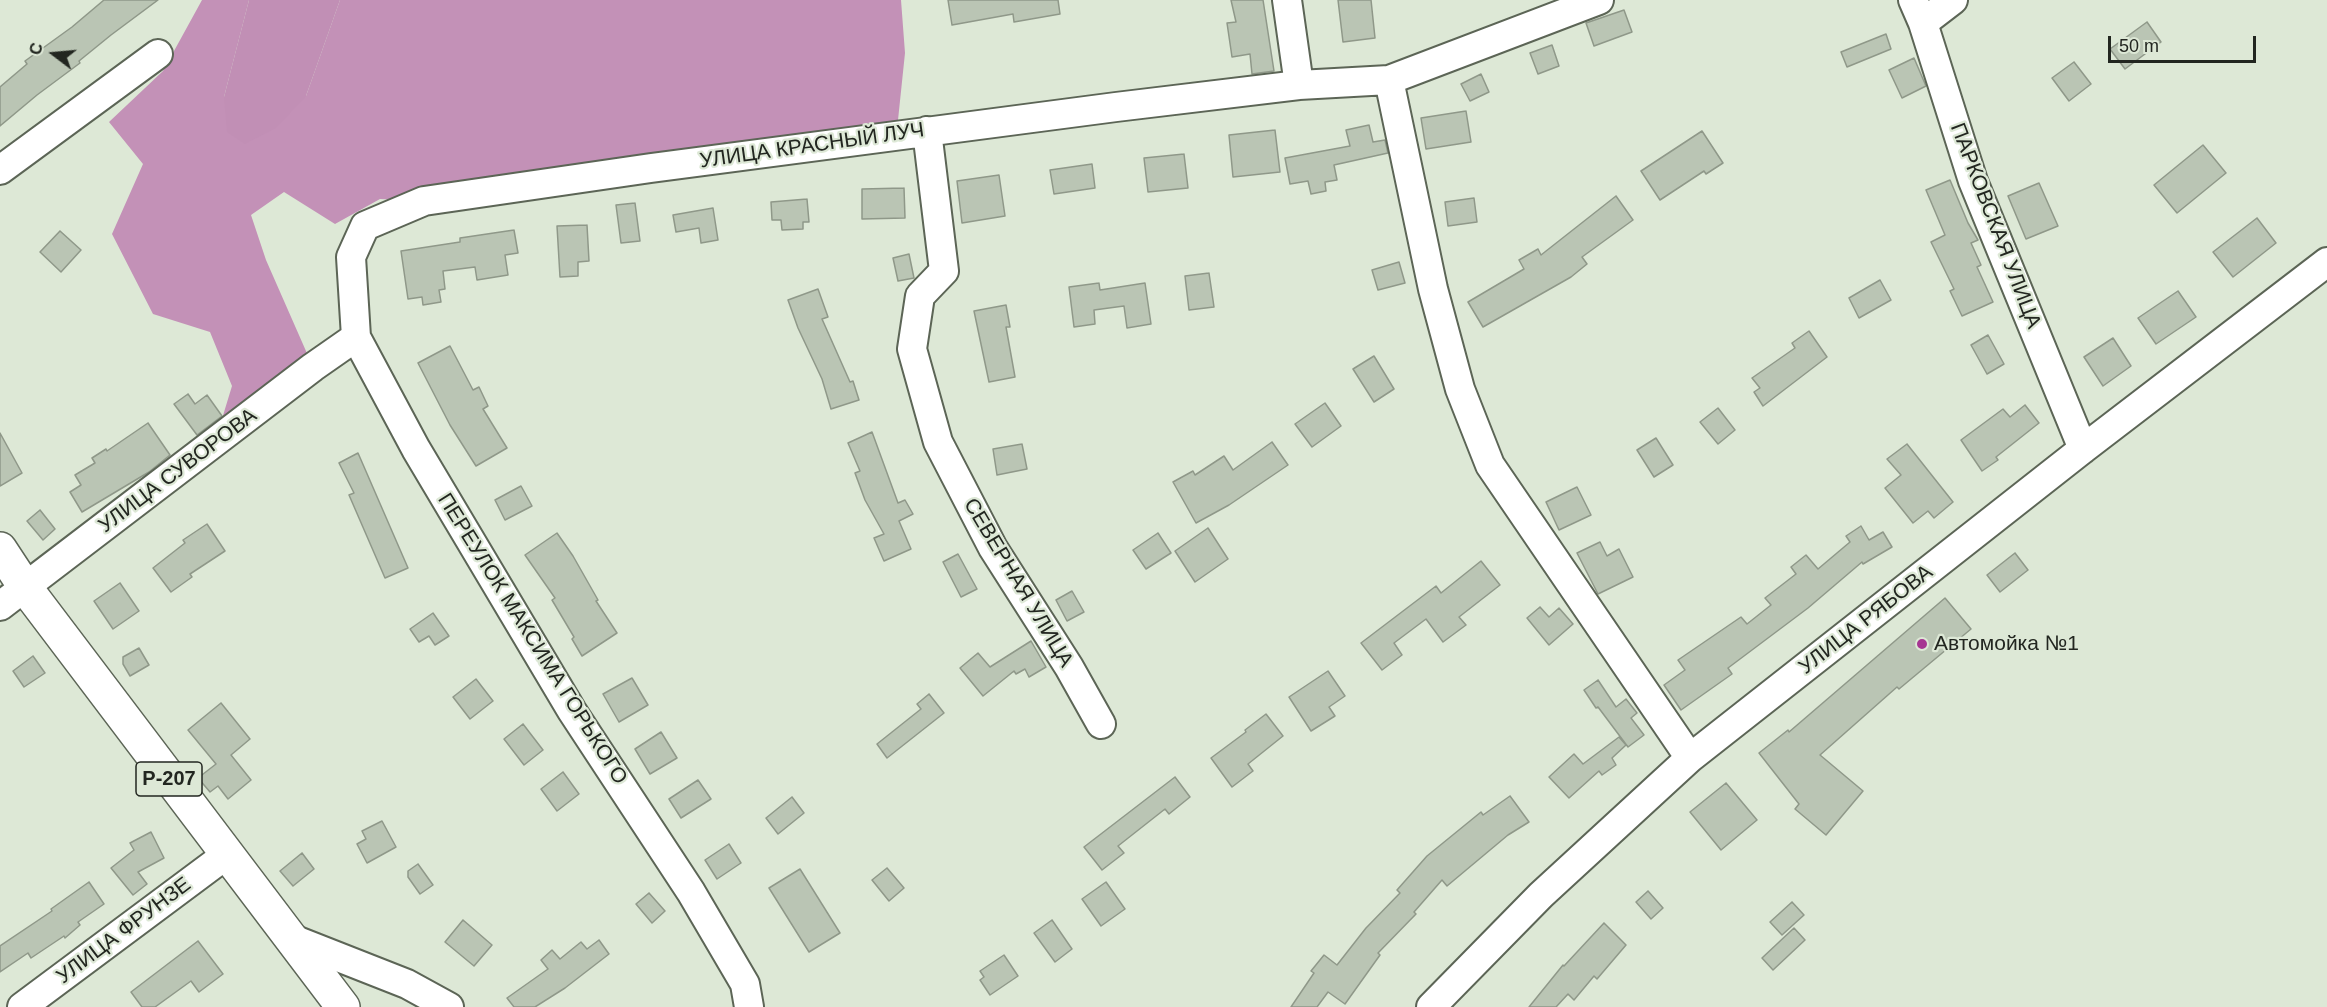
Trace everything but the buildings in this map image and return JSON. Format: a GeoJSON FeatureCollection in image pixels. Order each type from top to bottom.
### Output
{"type":"FeatureCollection","features":[{"type":"Feature","properties":{"kind":"main road","name":"Р-207"},"geometry":{"type":"LineString","coordinates":[[0,549],[13,596],[226,855],[343,1007]]}},
{"type":"Feature","properties":{"kind":"street"},"geometry":{"type":"LineString","coordinates":[[1287,0],[1299,86]]}},
{"type":"Feature","properties":{"kind":"street","name":"УЛИЦА КРАСНЫЙ ЛУЧ"},"geometry":{"type":"LineString","coordinates":[[351,257],[365,226],[424,201],[927,131],[1299,86],[1389,80],[1599,0]]}},
{"type":"Feature","properties":{"kind":"street"},"geometry":{"type":"LineString","coordinates":[[1918,11],[1953,0]]}},
{"type":"Feature","properties":{"kind":"street","name":"ПАРКОВСКАЯ УЛИЦА"},"geometry":{"type":"LineString","coordinates":[[1918,11],[1973,181],[2083,449]]}},
{"type":"Feature","properties":{"kind":"street"},"geometry":{"type":"LineString","coordinates":[[0,170],[158,54]]}},
{"type":"Feature","properties":{"kind":"street"},"geometry":{"type":"LineString","coordinates":[[1389,80],[1433,289],[1460,388],[1490,465],[1690,758]]}},
{"type":"Feature","properties":{"kind":"street","name":"СЕВЕРНАЯ УЛИЦА"},"geometry":{"type":"LineString","coordinates":[[927,131],[944,271],[920,296],[912,348],[938,442],[993,548],[1069,667],[1101,724]]}},
{"type":"Feature","properties":{"kind":"street","name":"ПЕРЕУЛОК МАКСИМА ГОРЬКОГО"},"geometry":{"type":"LineString","coordinates":[[351,257],[356,337],[416,449],[572,711],[691,892],[745,984],[749,1007]]}},
{"type":"Feature","properties":{"kind":"street","name":"УЛИЦА РЯБОВА"},"geometry":{"type":"LineString","coordinates":[[1431,1007],[1541,895],[1690,758],[2083,449],[2327,262]]}},
{"type":"Feature","properties":{"kind":"street","name":"УЛИЦА СУВОРОВА"},"geometry":{"type":"LineString","coordinates":[[13,596],[313,367],[356,337]]}},
{"type":"Feature","properties":{"kind":"street","name":"УЛИЦА ФРУНЗЕ"},"geometry":{"type":"LineString","coordinates":[[22,1007],[226,855]]}},
{"type":"Feature","properties":{"kind":"street"},"geometry":{"type":"LineString","coordinates":[[290,938],[407,984],[449,1007]]}},
{"type":"Feature","properties":{"kind":"shaded area"},"geometry":{"type":"Polygon","coordinates":[[[202,0],[249,0],[224,97],[306,96],[340,0],[901,0],[905,53],[898,120],[651,168],[424,201],[380,199],[335,224],[284,192],[251,215],[266,260],[313,367],[214,445],[232,386],[210,332],[153,314],[112,234],[143,164],[109,122],[163,71],[202,0]]]}},
{"type":"Feature","properties":{"kind":"shaded area"},"geometry":{"type":"Polygon","coordinates":[[[249,0],[340,0],[306,96],[276,128],[245,144],[227,132],[224,97],[249,0]]]}},
{"type":"Feature","properties":{"kind":"place","name":"Автомойка №1"},"geometry":{"type":"Point","coordinates":[1922,644]}}]}
